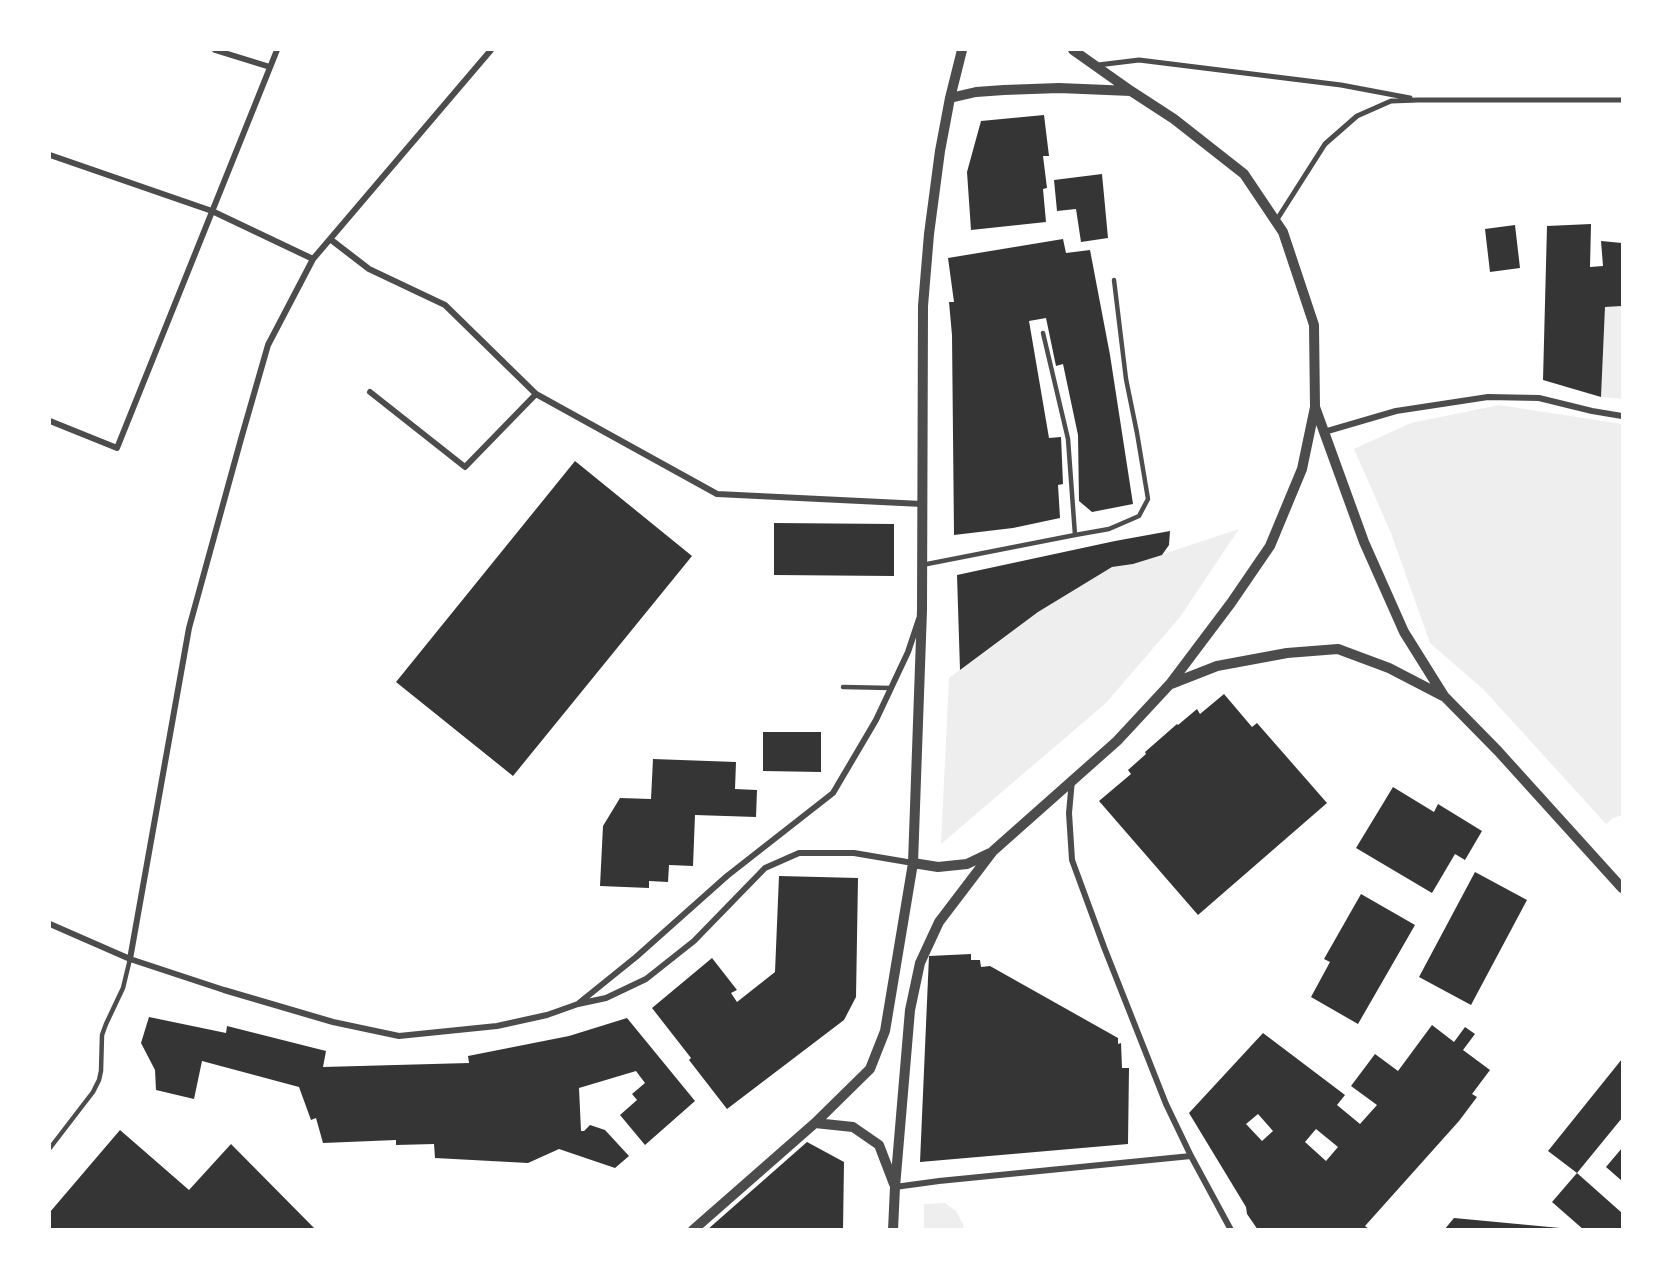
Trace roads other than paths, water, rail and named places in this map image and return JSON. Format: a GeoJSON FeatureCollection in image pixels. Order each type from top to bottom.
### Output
{"type":"FeatureCollection","features":[{"type":"Feature","properties":{"kind":"street"},"geometry":{"type":"LineString","coordinates":[[215,50],[270,67]]}},
{"type":"Feature","properties":{"kind":"street"},"geometry":{"type":"LineString","coordinates":[[50,421],[117,448],[277,50]]}},
{"type":"Feature","properties":{"kind":"street"},"geometry":{"type":"LineString","coordinates":[[130,959],[189,628],[268,345],[313,259],[490,50]]}},
{"type":"Feature","properties":{"kind":"street"},"geometry":{"type":"LineString","coordinates":[[693,1230],[815,1124],[870,1069],[885,1030],[913,863],[922,610],[923,306],[935,187],[950,98],[962,50]]}},
{"type":"Feature","properties":{"kind":"street"},"geometry":{"type":"LineString","coordinates":[[893,1230],[910,1010],[920,963],[939,922],[993,851],[1116,741],[1170,684],[1231,603],[1270,546],[1302,469],[1315,407],[1314,325],[1283,232],[1276,221],[1244,174],[1174,119],[1073,50]]}},
{"type":"Feature","properties":{"kind":"street"},"geometry":{"type":"LineString","coordinates":[[1095,66],[1139,60],[1341,85],[1418,100]]}},
{"type":"Feature","properties":{"kind":"street"},"geometry":{"type":"LineString","coordinates":[[950,98],[976,92],[1004,90],[1059,88],[1131,91]]}},
{"type":"Feature","properties":{"kind":"street"},"geometry":{"type":"LineString","coordinates":[[1276,221],[1325,144],[1358,116],[1391,101],[1623,100]]}},
{"type":"Feature","properties":{"kind":"street"},"geometry":{"type":"LineString","coordinates":[[50,155],[212,211],[313,259]]}},
{"type":"Feature","properties":{"kind":"street"},"geometry":{"type":"LineString","coordinates":[[330,239],[369,268],[445,305],[536,394],[717,494],[922,504]]}},
{"type":"Feature","properties":{"kind":"street"},"geometry":{"type":"LineString","coordinates":[[369,392],[465,467],[536,394]]}},
{"type":"Feature","properties":{"kind":"street"},"geometry":{"type":"LineString","coordinates":[[1324,432],[1396,411],[1488,397],[1539,398],[1623,416]]}},
{"type":"Feature","properties":{"kind":"street"},"geometry":{"type":"LineString","coordinates":[[1315,407],[1364,542],[1404,632],[1444,696],[1498,751],[1623,888]]}},
{"type":"Feature","properties":{"kind":"street"},"geometry":{"type":"LineString","coordinates":[[578,1004],[636,957],[727,876],[833,793],[876,720],[908,652],[922,610]]}},
{"type":"Feature","properties":{"kind":"street"},"geometry":{"type":"LineString","coordinates":[[1170,684],[1217,666],[1287,653],[1338,649],[1389,668],[1444,696]]}},
{"type":"Feature","properties":{"kind":"street"},"geometry":{"type":"LineString","coordinates":[[1072,780],[1069,813],[1072,860],[1162,1093],[1191,1156],[1231,1230]]}},
{"type":"Feature","properties":{"kind":"street"},"geometry":{"type":"LineString","coordinates":[[50,924],[130,959],[224,990],[333,1022],[399,1036],[497,1026],[606,998],[646,979],[694,941],[765,868],[799,853],[854,853],[938,867],[967,864],[993,851]]}},
{"type":"Feature","properties":{"kind":"street"},"geometry":{"type":"LineString","coordinates":[[815,1124],[854,1127],[879,1145],[895,1187]]}},
{"type":"Feature","properties":{"kind":"street"},"geometry":{"type":"LineString","coordinates":[[895,1187],[939,1180],[1191,1156]]}},
{"type":"Feature","properties":{"kind":"lane"},"geometry":{"type":"LineString","coordinates":[[922,565],[1110,529],[1139,516],[1148,499],[1126,379],[1114,280]]}},
{"type":"Feature","properties":{"kind":"lane"},"geometry":{"type":"LineString","coordinates":[[1043,333],[1068,439],[1075,535]]}},
{"type":"Feature","properties":{"kind":"lane"},"geometry":{"type":"LineString","coordinates":[[843,687],[891,688]]}},
{"type":"Feature","properties":{"kind":"lane"},"geometry":{"type":"LineString","coordinates":[[50,1148],[93,1092],[99,1080],[102,1035],[123,988],[130,959]]}}]}
